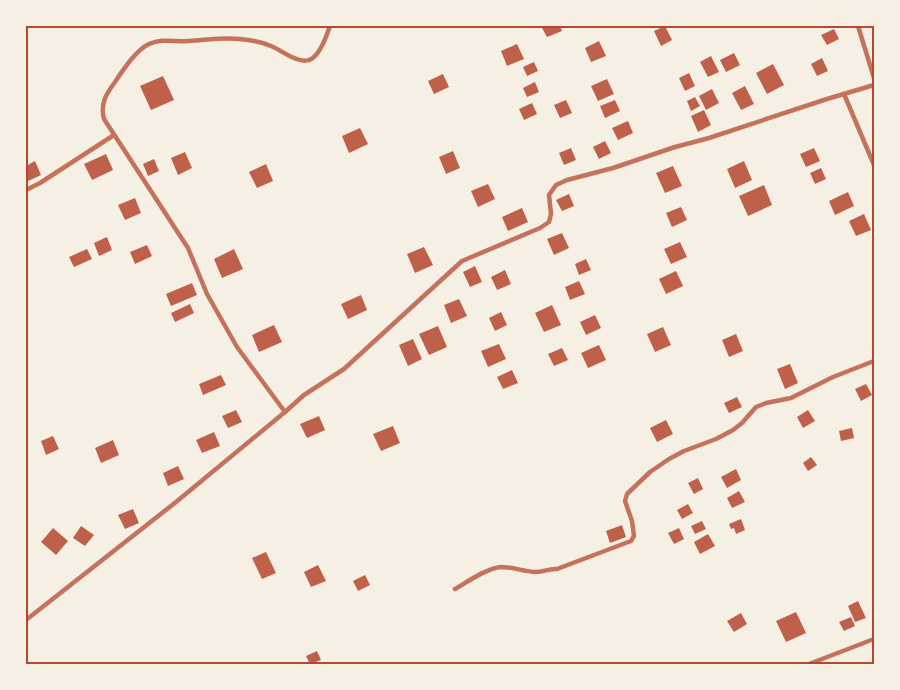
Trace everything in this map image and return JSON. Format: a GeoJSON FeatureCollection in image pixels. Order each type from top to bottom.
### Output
{"type":"FeatureCollection","features":[{"type":"Feature","properties":{"kind":"street"},"geometry":{"type":"LineString","coordinates":[[285,412],[237,347],[207,294],[188,248],[114,135],[101,110],[109,90],[130,61],[146,45],[160,40],[239,39],[273,46],[290,56],[306,61],[312,60],[316,55],[330,26]]}},
{"type":"Feature","properties":{"kind":"street"},"geometry":{"type":"LineString","coordinates":[[858,26],[874,78]]}},
{"type":"Feature","properties":{"kind":"street"},"geometry":{"type":"LineString","coordinates":[[26,620],[176,502],[304,395],[344,369],[462,261],[549,222],[551,214],[549,195],[556,185],[874,85]]}},
{"type":"Feature","properties":{"kind":"street"},"geometry":{"type":"LineString","coordinates":[[844,94],[874,165]]}},
{"type":"Feature","properties":{"kind":"street"},"geometry":{"type":"LineString","coordinates":[[26,190],[114,135]]}},
{"type":"Feature","properties":{"kind":"street"},"geometry":{"type":"LineString","coordinates":[[455,590],[498,567],[536,572],[550,568],[557,569],[631,541],[634,530],[625,501],[627,494],[650,471],[684,451],[733,430],[756,407],[791,398],[834,377],[874,362]]}},
{"type":"Feature","properties":{"kind":"street"},"geometry":{"type":"LineString","coordinates":[[809,664],[874,639]]}},
{"type":"Feature","properties":{"kind":"building"},"geometry":{"type":"Polygon","coordinates":[[[541,26],[560,26],[562,31],[547,37],[541,26]]]}},
{"type":"Feature","properties":{"kind":"building"},"geometry":{"type":"Polygon","coordinates":[[[665,26],[672,40],[661,46],[654,31],[665,26]]]}},
{"type":"Feature","properties":{"kind":"building"},"geometry":{"type":"Polygon","coordinates":[[[834,29],[839,39],[827,45],[821,35],[834,29]]]}},
{"type":"Feature","properties":{"kind":"building"},"geometry":{"type":"Polygon","coordinates":[[[599,41],[606,56],[591,62],[585,48],[599,41]]]}},
{"type":"Feature","properties":{"kind":"building"},"geometry":{"type":"Polygon","coordinates":[[[517,44],[524,59],[507,66],[501,51],[517,44]]]}},
{"type":"Feature","properties":{"kind":"building"},"geometry":{"type":"Polygon","coordinates":[[[734,53],[740,65],[726,72],[720,60],[734,53]]]}},
{"type":"Feature","properties":{"kind":"building"},"geometry":{"type":"Polygon","coordinates":[[[711,56],[719,72],[708,77],[700,62],[711,56]]]}},
{"type":"Feature","properties":{"kind":"building"},"geometry":{"type":"Polygon","coordinates":[[[822,58],[828,71],[817,76],[811,64],[822,58]]]}},
{"type":"Feature","properties":{"kind":"building"},"geometry":{"type":"Polygon","coordinates":[[[534,62],[538,71],[527,76],[523,67],[534,62]]]}},
{"type":"Feature","properties":{"kind":"building"},"geometry":{"type":"Polygon","coordinates":[[[773,64],[784,85],[767,94],[756,73],[773,64]]]}},
{"type":"Feature","properties":{"kind":"building"},"geometry":{"type":"Polygon","coordinates":[[[689,73],[695,86],[685,91],[679,78],[689,73]]]}},
{"type":"Feature","properties":{"kind":"building"},"geometry":{"type":"Polygon","coordinates":[[[443,74],[449,87],[434,94],[428,81],[443,74]]]}},
{"type":"Feature","properties":{"kind":"building"},"geometry":{"type":"Polygon","coordinates":[[[163,76],[174,100],[151,110],[140,86],[163,76]]]}},
{"type":"Feature","properties":{"kind":"building"},"geometry":{"type":"Polygon","coordinates":[[[607,79],[614,94],[598,101],[591,86],[607,79]]]}},
{"type":"Feature","properties":{"kind":"building"},"geometry":{"type":"Polygon","coordinates":[[[535,82],[539,92],[527,97],[523,88],[535,82]]]}},
{"type":"Feature","properties":{"kind":"building"},"geometry":{"type":"Polygon","coordinates":[[[745,86],[754,104],[741,110],[732,93],[745,86]]]}},
{"type":"Feature","properties":{"kind":"building"},"geometry":{"type":"Polygon","coordinates":[[[712,89],[719,103],[706,110],[699,96],[712,89]]]}},
{"type":"Feature","properties":{"kind":"building"},"geometry":{"type":"Polygon","coordinates":[[[695,97],[700,106],[691,111],[687,101],[695,97]]]}},
{"type":"Feature","properties":{"kind":"building"},"geometry":{"type":"Polygon","coordinates":[[[566,100],[572,113],[560,118],[554,105],[566,100]]]}},
{"type":"Feature","properties":{"kind":"building"},"geometry":{"type":"Polygon","coordinates":[[[615,100],[620,111],[605,118],[600,106],[615,100]]]}},
{"type":"Feature","properties":{"kind":"building"},"geometry":{"type":"Polygon","coordinates":[[[532,103],[537,114],[524,120],[519,109],[532,103]]]}},
{"type":"Feature","properties":{"kind":"building"},"geometry":{"type":"Polygon","coordinates":[[[704,110],[711,125],[698,132],[691,116],[704,110]]]}},
{"type":"Feature","properties":{"kind":"building"},"geometry":{"type":"Polygon","coordinates":[[[628,121],[633,133],[618,140],[612,128],[628,121]]]}},
{"type":"Feature","properties":{"kind":"building"},"geometry":{"type":"Polygon","coordinates":[[[360,128],[368,144],[349,153],[342,136],[360,128]]]}},
{"type":"Feature","properties":{"kind":"building"},"geometry":{"type":"Polygon","coordinates":[[[605,141],[611,153],[599,159],[593,147],[605,141]]]}},
{"type":"Feature","properties":{"kind":"building"},"geometry":{"type":"Polygon","coordinates":[[[571,148],[576,160],[564,165],[559,153],[571,148]]]}},
{"type":"Feature","properties":{"kind":"building"},"geometry":{"type":"Polygon","coordinates":[[[814,148],[820,161],[806,167],[800,154],[814,148]]]}},
{"type":"Feature","properties":{"kind":"building"},"geometry":{"type":"Polygon","coordinates":[[[453,151],[460,168],[446,174],[439,157],[453,151]]]}},
{"type":"Feature","properties":{"kind":"building"},"geometry":{"type":"Polygon","coordinates":[[[185,152],[192,168],[178,175],[171,158],[185,152]]]}},
{"type":"Feature","properties":{"kind":"building"},"geometry":{"type":"Polygon","coordinates":[[[106,154],[113,170],[92,180],[84,164],[106,154]]]}},
{"type":"Feature","properties":{"kind":"building"},"geometry":{"type":"Polygon","coordinates":[[[154,159],[159,171],[148,176],[143,164],[154,159]]]}},
{"type":"Feature","properties":{"kind":"building"},"geometry":{"type":"Polygon","coordinates":[[[35,161],[41,175],[26,182],[26,166],[35,161]]]}},
{"type":"Feature","properties":{"kind":"building"},"geometry":{"type":"Polygon","coordinates":[[[744,161],[752,180],[735,188],[727,169],[744,161]]]}},
{"type":"Feature","properties":{"kind":"building"},"geometry":{"type":"Polygon","coordinates":[[[266,164],[273,181],[257,188],[249,172],[266,164]]]}},
{"type":"Feature","properties":{"kind":"building"},"geometry":{"type":"Polygon","coordinates":[[[673,166],[682,186],[665,193],[656,173],[673,166]]]}},
{"type":"Feature","properties":{"kind":"building"},"geometry":{"type":"Polygon","coordinates":[[[821,168],[826,179],[815,184],[810,173],[821,168]]]}},
{"type":"Feature","properties":{"kind":"building"},"geometry":{"type":"Polygon","coordinates":[[[488,184],[495,199],[478,207],[471,191],[488,184]]]}},
{"type":"Feature","properties":{"kind":"building"},"geometry":{"type":"Polygon","coordinates":[[[764,185],[772,205],[748,216],[739,196],[764,185]]]}},
{"type":"Feature","properties":{"kind":"building"},"geometry":{"type":"Polygon","coordinates":[[[848,192],[854,206],[835,215],[829,201],[848,192]]]}},
{"type":"Feature","properties":{"kind":"building"},"geometry":{"type":"Polygon","coordinates":[[[569,194],[574,206],[562,211],[556,200],[569,194]]]}},
{"type":"Feature","properties":{"kind":"building"},"geometry":{"type":"Polygon","coordinates":[[[135,198],[141,213],[125,220],[118,205],[135,198]]]}},
{"type":"Feature","properties":{"kind":"building"},"geometry":{"type":"Polygon","coordinates":[[[681,207],[687,220],[672,227],[666,213],[681,207]]]}},
{"type":"Feature","properties":{"kind":"building"},"geometry":{"type":"Polygon","coordinates":[[[522,208],[528,222],[508,231],[502,217],[522,208]]]}},
{"type":"Feature","properties":{"kind":"building"},"geometry":{"type":"Polygon","coordinates":[[[864,214],[871,230],[856,236],[849,221],[864,214]]]}},
{"type":"Feature","properties":{"kind":"building"},"geometry":{"type":"Polygon","coordinates":[[[562,233],[569,248],[554,255],[547,239],[562,233]]]}},
{"type":"Feature","properties":{"kind":"building"},"geometry":{"type":"Polygon","coordinates":[[[107,237],[112,250],[99,256],[94,243],[107,237]]]}},
{"type":"Feature","properties":{"kind":"building"},"geometry":{"type":"Polygon","coordinates":[[[680,242],[687,257],[671,264],[664,249],[680,242]]]}},
{"type":"Feature","properties":{"kind":"building"},"geometry":{"type":"Polygon","coordinates":[[[147,245],[152,256],[135,264],[130,252],[147,245]]]}},
{"type":"Feature","properties":{"kind":"building"},"geometry":{"type":"Polygon","coordinates":[[[424,247],[433,265],[415,273],[407,254],[424,247]]]}},
{"type":"Feature","properties":{"kind":"building"},"geometry":{"type":"Polygon","coordinates":[[[87,249],[92,259],[74,267],[69,257],[87,249]]]}},
{"type":"Feature","properties":{"kind":"building"},"geometry":{"type":"Polygon","coordinates":[[[234,249],[243,269],[222,278],[214,259],[234,249]]]}},
{"type":"Feature","properties":{"kind":"building"},"geometry":{"type":"Polygon","coordinates":[[[586,259],[591,270],[579,275],[575,264],[586,259]]]}},
{"type":"Feature","properties":{"kind":"building"},"geometry":{"type":"Polygon","coordinates":[[[475,266],[482,282],[470,287],[463,272],[475,266]]]}},
{"type":"Feature","properties":{"kind":"building"},"geometry":{"type":"Polygon","coordinates":[[[505,270],[511,284],[497,290],[491,277],[505,270]]]}},
{"type":"Feature","properties":{"kind":"building"},"geometry":{"type":"Polygon","coordinates":[[[676,271],[683,286],[666,294],[659,279],[676,271]]]}},
{"type":"Feature","properties":{"kind":"building"},"geometry":{"type":"Polygon","coordinates":[[[579,281],[585,294],[570,300],[565,287],[579,281]]]}},
{"type":"Feature","properties":{"kind":"building"},"geometry":{"type":"Polygon","coordinates":[[[192,283],[197,295],[171,306],[166,294],[192,283]]]}},
{"type":"Feature","properties":{"kind":"building"},"geometry":{"type":"Polygon","coordinates":[[[361,295],[367,310],[348,319],[341,304],[361,295]]]}},
{"type":"Feature","properties":{"kind":"building"},"geometry":{"type":"Polygon","coordinates":[[[459,299],[467,316],[451,323],[444,305],[459,299]]]}},
{"type":"Feature","properties":{"kind":"building"},"geometry":{"type":"Polygon","coordinates":[[[190,304],[194,313],[175,322],[171,313],[190,304]]]}},
{"type":"Feature","properties":{"kind":"building"},"geometry":{"type":"Polygon","coordinates":[[[552,305],[561,325],[544,332],[535,313],[552,305]]]}},
{"type":"Feature","properties":{"kind":"building"},"geometry":{"type":"Polygon","coordinates":[[[501,312],[507,325],[495,331],[489,318],[501,312]]]}},
{"type":"Feature","properties":{"kind":"building"},"geometry":{"type":"Polygon","coordinates":[[[595,315],[601,328],[586,335],[580,322],[595,315]]]}},
{"type":"Feature","properties":{"kind":"building"},"geometry":{"type":"Polygon","coordinates":[[[274,325],[282,342],[259,352],[252,335],[274,325]]]}},
{"type":"Feature","properties":{"kind":"building"},"geometry":{"type":"Polygon","coordinates":[[[438,326],[447,347],[429,355],[419,334],[438,326]]]}},
{"type":"Feature","properties":{"kind":"building"},"geometry":{"type":"Polygon","coordinates":[[[663,327],[671,345],[655,352],[647,334],[663,327]]]}},
{"type":"Feature","properties":{"kind":"building"},"geometry":{"type":"Polygon","coordinates":[[[736,334],[743,351],[729,357],[722,340],[736,334]]]}},
{"type":"Feature","properties":{"kind":"building"},"geometry":{"type":"Polygon","coordinates":[[[413,339],[422,359],[408,366],[399,345],[413,339]]]}},
{"type":"Feature","properties":{"kind":"building"},"geometry":{"type":"Polygon","coordinates":[[[499,344],[506,359],[488,367],[481,351],[499,344]]]}},
{"type":"Feature","properties":{"kind":"building"},"geometry":{"type":"Polygon","coordinates":[[[599,345],[606,360],[588,368],[581,353],[599,345]]]}},
{"type":"Feature","properties":{"kind":"building"},"geometry":{"type":"Polygon","coordinates":[[[562,348],[568,360],[554,366],[548,354],[562,348]]]}},
{"type":"Feature","properties":{"kind":"building"},"geometry":{"type":"Polygon","coordinates":[[[790,364],[798,383],[785,389],[777,369],[790,364]]]}},
{"type":"Feature","properties":{"kind":"building"},"geometry":{"type":"Polygon","coordinates":[[[512,370],[518,383],[503,389],[497,377],[512,370]]]}},
{"type":"Feature","properties":{"kind":"building"},"geometry":{"type":"Polygon","coordinates":[[[221,375],[226,385],[203,395],[199,384],[221,375]]]}},
{"type":"Feature","properties":{"kind":"building"},"geometry":{"type":"Polygon","coordinates":[[[866,384],[872,395],[861,401],[855,389],[866,384]]]}},
{"type":"Feature","properties":{"kind":"building"},"geometry":{"type":"Polygon","coordinates":[[[737,397],[742,407],[729,413],[724,403],[737,397]]]}},
{"type":"Feature","properties":{"kind":"building"},"geometry":{"type":"Polygon","coordinates":[[[236,410],[242,422],[228,428],[222,416],[236,410]]]}},
{"type":"Feature","properties":{"kind":"building"},"geometry":{"type":"Polygon","coordinates":[[[808,410],[815,421],[803,428],[797,417],[808,410]]]}},
{"type":"Feature","properties":{"kind":"building"},"geometry":{"type":"Polygon","coordinates":[[[319,416],[325,430],[307,438],[300,424],[319,416]]]}},
{"type":"Feature","properties":{"kind":"building"},"geometry":{"type":"Polygon","coordinates":[[[666,420],[673,434],[657,442],[650,428],[666,420]]]}},
{"type":"Feature","properties":{"kind":"building"},"geometry":{"type":"Polygon","coordinates":[[[393,426],[400,443],[381,451],[373,434],[393,426]]]}},
{"type":"Feature","properties":{"kind":"building"},"geometry":{"type":"Polygon","coordinates":[[[852,428],[854,438],[841,441],[839,431],[852,428]]]}},
{"type":"Feature","properties":{"kind":"building"},"geometry":{"type":"Polygon","coordinates":[[[214,432],[220,446],[202,453],[196,440],[214,432]]]}},
{"type":"Feature","properties":{"kind":"building"},"geometry":{"type":"Polygon","coordinates":[[[53,436],[59,449],[46,455],[41,441],[53,436]]]}},
{"type":"Feature","properties":{"kind":"building"},"geometry":{"type":"Polygon","coordinates":[[[113,440],[119,455],[101,463],[95,448],[113,440]]]}},
{"type":"Feature","properties":{"kind":"building"},"geometry":{"type":"Polygon","coordinates":[[[811,457],[817,465],[808,471],[803,463],[811,457]]]}},
{"type":"Feature","properties":{"kind":"building"},"geometry":{"type":"Polygon","coordinates":[[[178,466],[184,479],[168,486],[163,473],[178,466]]]}},
{"type":"Feature","properties":{"kind":"building"},"geometry":{"type":"Polygon","coordinates":[[[736,469],[741,480],[727,488],[721,477],[736,469]]]}},
{"type":"Feature","properties":{"kind":"building"},"geometry":{"type":"Polygon","coordinates":[[[698,478],[703,489],[694,494],[688,483],[698,478]]]}},
{"type":"Feature","properties":{"kind":"building"},"geometry":{"type":"Polygon","coordinates":[[[739,491],[745,502],[732,508],[727,498],[739,491]]]}},
{"type":"Feature","properties":{"kind":"building"},"geometry":{"type":"Polygon","coordinates":[[[688,504],[693,513],[682,519],[677,510],[688,504]]]}},
{"type":"Feature","properties":{"kind":"building"},"geometry":{"type":"Polygon","coordinates":[[[133,509],[139,523],[125,529],[118,515],[133,509]]]}},
{"type":"Feature","properties":{"kind":"building"},"geometry":{"type":"Polygon","coordinates":[[[741,519],[745,530],[736,534],[734,528],[731,529],[729,524],[741,519]]]}},
{"type":"Feature","properties":{"kind":"building"},"geometry":{"type":"Polygon","coordinates":[[[702,521],[706,529],[695,534],[691,526],[702,521]]]}},
{"type":"Feature","properties":{"kind":"building"},"geometry":{"type":"Polygon","coordinates":[[[622,525],[626,537],[610,543],[606,531],[622,525]]]}},
{"type":"Feature","properties":{"kind":"building"},"geometry":{"type":"Polygon","coordinates":[[[81,526],[94,535],[85,546],[73,538],[81,526]]]}},
{"type":"Feature","properties":{"kind":"building"},"geometry":{"type":"Polygon","coordinates":[[[53,528],[68,541],[56,555],[41,542],[53,528]]]}},
{"type":"Feature","properties":{"kind":"building"},"geometry":{"type":"Polygon","coordinates":[[[679,528],[684,539],[674,544],[668,533],[679,528]]]}},
{"type":"Feature","properties":{"kind":"building"},"geometry":{"type":"Polygon","coordinates":[[[708,534],[715,546],[700,554],[694,542],[708,534]]]}},
{"type":"Feature","properties":{"kind":"building"},"geometry":{"type":"Polygon","coordinates":[[[266,552],[276,573],[262,579],[252,558],[266,552]]]}},
{"type":"Feature","properties":{"kind":"building"},"geometry":{"type":"Polygon","coordinates":[[[318,565],[326,581],[311,587],[304,572],[318,565]]]}},
{"type":"Feature","properties":{"kind":"building"},"geometry":{"type":"Polygon","coordinates":[[[365,575],[370,585],[358,591],[353,581],[365,575]]]}},
{"type":"Feature","properties":{"kind":"building"},"geometry":{"type":"Polygon","coordinates":[[[858,601],[866,618],[855,622],[848,606],[858,601]]]}},
{"type":"Feature","properties":{"kind":"building"},"geometry":{"type":"Polygon","coordinates":[[[796,612],[806,633],[786,642],[776,621],[796,612]]]}},
{"type":"Feature","properties":{"kind":"building"},"geometry":{"type":"Polygon","coordinates":[[[741,613],[747,624],[734,632],[727,621],[741,613]]]}},
{"type":"Feature","properties":{"kind":"building"},"geometry":{"type":"Polygon","coordinates":[[[851,617],[855,626],[844,631],[839,622],[851,617]]]}},
{"type":"Feature","properties":{"kind":"building"},"geometry":{"type":"Polygon","coordinates":[[[317,651],[321,660],[310,664],[306,656],[317,651]]]}}]}
